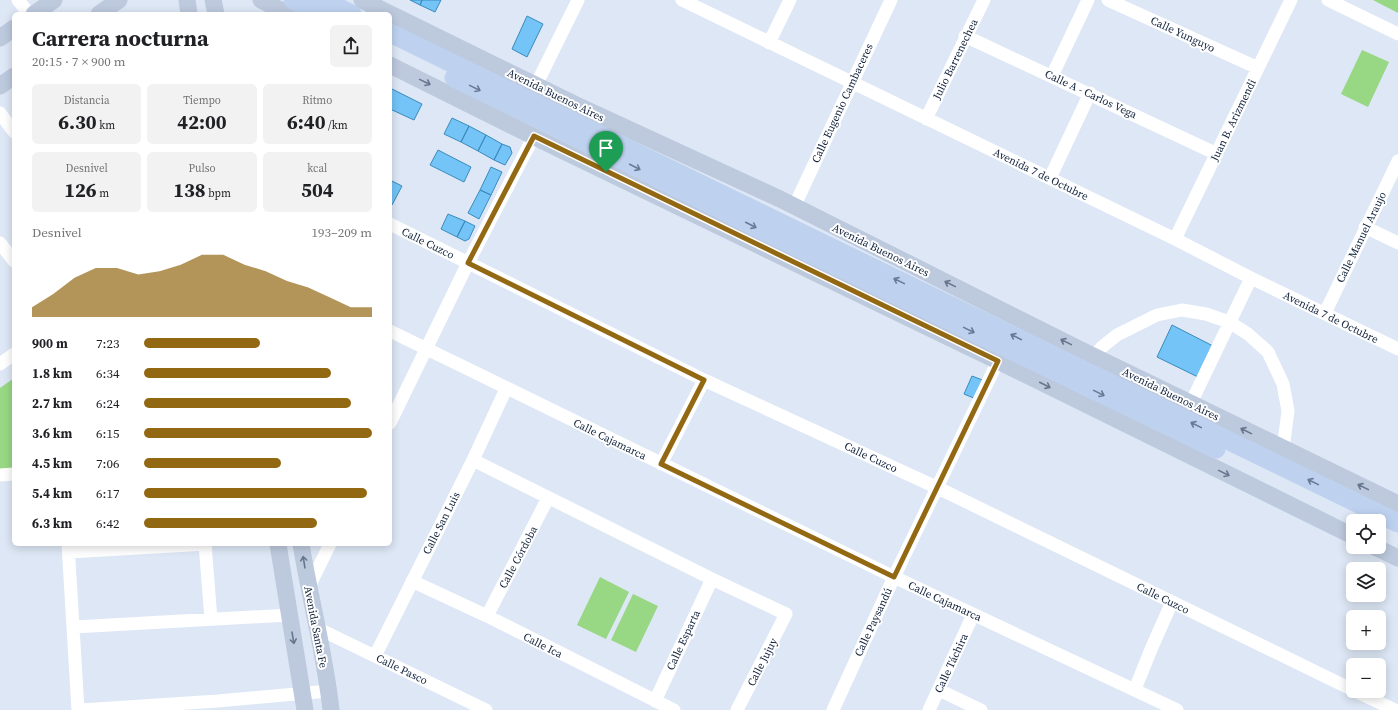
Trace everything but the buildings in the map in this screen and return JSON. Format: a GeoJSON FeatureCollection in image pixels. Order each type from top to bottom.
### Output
{"type":"FeatureCollection","features":[{"type":"Feature","properties":{"kind":"highway"},"geometry":{"type":"LineString","coordinates":[[293,0],[318,12]]}},
{"type":"Feature","properties":{"kind":"highway"},"geometry":{"type":"LineString","coordinates":[[322,0],[348,12]]}},
{"type":"Feature","properties":{"kind":"highway","name":"Avenida Buenos Aires"},"geometry":{"type":"LineString","coordinates":[[392,33],[779,223],[1398,523]]}},
{"type":"Feature","properties":{"kind":"highway"},"geometry":{"type":"LineString","coordinates":[[392,48],[766,232],[1350,514]]}},
{"type":"Feature","properties":{"kind":"highway"},"geometry":{"type":"LineString","coordinates":[[1386,531],[1398,537]]}},
{"type":"Feature","properties":{"kind":"main road"},"geometry":{"type":"LineString","coordinates":[[37,12],[54,0]]}},
{"type":"Feature","properties":{"kind":"main road"},"geometry":{"type":"LineString","coordinates":[[102,12],[119,0]]}},
{"type":"Feature","properties":{"kind":"main road"},"geometry":{"type":"LineString","coordinates":[[187,0],[189,12]]}},
{"type":"Feature","properties":{"kind":"main road"},"geometry":{"type":"LineString","coordinates":[[213,0],[216,12]]}},
{"type":"Feature","properties":{"kind":"main road"},"geometry":{"type":"LineString","coordinates":[[261,0],[284,12]]}},
{"type":"Feature","properties":{"kind":"main road","name":"Avenida Buenos Aires"},"geometry":{"type":"LineString","coordinates":[[362,0],[386,12]]}},
{"type":"Feature","properties":{"kind":"main road","name":"Avenida Buenos Aires"},"geometry":{"type":"LineString","coordinates":[[392,15],[536,86],[794,207],[1283,449],[1398,504]]}},
{"type":"Feature","properties":{"kind":"main road"},"geometry":{"type":"LineString","coordinates":[[0,38],[12,29]]}},
{"type":"Feature","properties":{"kind":"main road"},"geometry":{"type":"LineString","coordinates":[[392,66],[998,361],[1346,533]]}},
{"type":"Feature","properties":{"kind":"main road"},"geometry":{"type":"LineString","coordinates":[[0,86],[12,77]]}},
{"type":"Feature","properties":{"kind":"main road"},"geometry":{"type":"LineString","coordinates":[[278,546],[305,710]]}},
{"type":"Feature","properties":{"kind":"main road","name":"Avenida Santa Fe"},"geometry":{"type":"LineString","coordinates":[[301,546],[308,589],[329,691],[331,710]]}},
{"type":"Feature","properties":{"kind":"main road"},"geometry":{"type":"LineString","coordinates":[[1386,552],[1398,558]]}},
{"type":"Feature","properties":{"kind":"street"},"geometry":{"type":"LineString","coordinates":[[18,0],[27,12]]}},
{"type":"Feature","properties":{"kind":"street"},"geometry":{"type":"LineString","coordinates":[[536,86],[578,0]]}},
{"type":"Feature","properties":{"kind":"street","name":"Avenida 7 de Octubre"},"geometry":{"type":"LineString","coordinates":[[682,0],[1050,178],[1175,239],[1250,278],[1398,349]]}},
{"type":"Feature","properties":{"kind":"street"},"geometry":{"type":"LineString","coordinates":[[769,43],[790,0]]}},
{"type":"Feature","properties":{"kind":"street","name":"Calle Eugenio Cambaceres"},"geometry":{"type":"LineString","coordinates":[[794,207],[891,0]]}},
{"type":"Feature","properties":{"kind":"street","name":"Julio Barrenechea"},"geometry":{"type":"LineString","coordinates":[[926,119],[984,0]]}},
{"type":"Feature","properties":{"kind":"street"},"geometry":{"type":"LineString","coordinates":[[1052,76],[1088,0]]}},
{"type":"Feature","properties":{"kind":"street","name":"Calle Yunguyo"},"geometry":{"type":"LineString","coordinates":[[1108,0],[1137,6],[1258,68]]}},
{"type":"Feature","properties":{"kind":"street","name":"Juan B. Arizmendi"},"geometry":{"type":"LineString","coordinates":[[1175,239],[1291,0]]}},
{"type":"Feature","properties":{"kind":"street"},"geometry":{"type":"LineString","coordinates":[[1328,0],[1398,34]]}},
{"type":"Feature","properties":{"kind":"street","name":"Calle A - Carlos Vega"},"geometry":{"type":"LineString","coordinates":[[966,36],[1217,154]]}},
{"type":"Feature","properties":{"kind":"street"},"geometry":{"type":"LineString","coordinates":[[1050,178],[1090,93]]}},
{"type":"Feature","properties":{"kind":"street"},"geometry":{"type":"LineString","coordinates":[[0,113],[12,129]]}},
{"type":"Feature","properties":{"kind":"street"},"geometry":{"type":"LineString","coordinates":[[392,419],[468,263],[534,136]]}},
{"type":"Feature","properties":{"kind":"street","name":"Calle Manuel Araujo"},"geometry":{"type":"LineString","coordinates":[[1325,313],[1398,161]]}},
{"type":"Feature","properties":{"kind":"street","name":"Calle Cuzco"},"geometry":{"type":"LineString","coordinates":[[392,225],[704,380],[938,488],[1346,686]]}},
{"type":"Feature","properties":{"kind":"street"},"geometry":{"type":"LineString","coordinates":[[1365,227],[1398,243]]}},
{"type":"Feature","properties":{"kind":"street"},"geometry":{"type":"LineString","coordinates":[[0,243],[12,258]]}},
{"type":"Feature","properties":{"kind":"street"},"geometry":{"type":"LineString","coordinates":[[1191,403],[1250,278]]}},
{"type":"Feature","properties":{"kind":"street"},"geometry":{"type":"LineString","coordinates":[[1094,356],[1102,347],[1117,335],[1157,315],[1182,310],[1206,314],[1230,322],[1248,334],[1268,352],[1283,384],[1288,411],[1283,449]]}},
{"type":"Feature","properties":{"kind":"street","name":"Calle Cajamarca"},"geometry":{"type":"LineString","coordinates":[[392,333],[973,615],[1135,689],[1177,710]]}},
{"type":"Feature","properties":{"kind":"street"},"geometry":{"type":"LineString","coordinates":[[0,364],[12,355]]}},
{"type":"Feature","properties":{"kind":"street","name":"Calle Paysandú"},"geometry":{"type":"LineString","coordinates":[[833,710],[894,577],[998,361]]}},
{"type":"Feature","properties":{"kind":"street"},"geometry":{"type":"LineString","coordinates":[[661,464],[704,380]]}},
{"type":"Feature","properties":{"kind":"street","name":"Calle San Luis"},"geometry":{"type":"LineString","coordinates":[[375,656],[473,460],[506,389]]}},
{"type":"Feature","properties":{"kind":"street"},"geometry":{"type":"LineString","coordinates":[[473,460],[712,579]]}},
{"type":"Feature","properties":{"kind":"street"},"geometry":{"type":"LineString","coordinates":[[0,475],[12,474]]}},
{"type":"Feature","properties":{"kind":"street","name":"Calle Córdoba"},"geometry":{"type":"LineString","coordinates":[[487,616],[548,498]]}},
{"type":"Feature","properties":{"kind":"street"},"geometry":{"type":"LineString","coordinates":[[78,710],[69,548],[138,546]]}},
{"type":"Feature","properties":{"kind":"street"},"geometry":{"type":"LineString","coordinates":[[206,546],[211,619]]}},
{"type":"Feature","properties":{"kind":"street"},"geometry":{"type":"LineString","coordinates":[[308,589],[329,546]]}},
{"type":"Feature","properties":{"kind":"street","name":"Calle Jujuy"},"geometry":{"type":"LineString","coordinates":[[712,579],[786,614],[738,710]]}},
{"type":"Feature","properties":{"kind":"street","name":"Calle Esparta"},"geometry":{"type":"LineString","coordinates":[[655,701],[712,579]]}},
{"type":"Feature","properties":{"kind":"street","name":"Calle Ica"},"geometry":{"type":"LineString","coordinates":[[412,581],[487,616],[674,710]]}},
{"type":"Feature","properties":{"kind":"street"},"geometry":{"type":"LineString","coordinates":[[1135,689],[1172,602]]}},
{"type":"Feature","properties":{"kind":"street"},"geometry":{"type":"LineString","coordinates":[[74,626],[289,615]]}},
{"type":"Feature","properties":{"kind":"street","name":"Calle Táchira"},"geometry":{"type":"LineString","coordinates":[[929,710],[973,615]]}},
{"type":"Feature","properties":{"kind":"street","name":"Calle Pasco"},"geometry":{"type":"LineString","coordinates":[[317,628],[486,710]]}},
{"type":"Feature","properties":{"kind":"street"},"geometry":{"type":"LineString","coordinates":[[939,690],[981,710]]}},
{"type":"Feature","properties":{"kind":"street"},"geometry":{"type":"LineString","coordinates":[[81,710],[218,706],[302,693],[329,691]]}},
{"type":"Feature","properties":{"kind":"street","name":"Calle Cuzco"},"geometry":{"type":"LineString","coordinates":[[1370,698],[1395,710]]}},
{"type":"Feature","properties":{"kind":"green space"},"geometry":{"type":"Polygon","coordinates":[[[1373,0],[1398,0],[1398,13],[1373,0]]]}},
{"type":"Feature","properties":{"kind":"green space"},"geometry":{"type":"Polygon","coordinates":[[[1362,50],[1389,62],[1368,107],[1341,94],[1362,50]]]}},
{"type":"Feature","properties":{"kind":"green space"},"geometry":{"type":"Polygon","coordinates":[[[12,379],[12,468],[0,469],[0,388],[12,379]]]}},
{"type":"Feature","properties":{"kind":"green space"},"geometry":{"type":"Polygon","coordinates":[[[600,577],[629,592],[606,639],[577,625],[600,577]]]}},
{"type":"Feature","properties":{"kind":"green space"},"geometry":{"type":"Polygon","coordinates":[[[633,594],[658,606],[636,652],[611,640],[633,594]]]}},
{"type":"Feature","properties":{"kind":"route"},"geometry":{"type":"LineString","coordinates":[[534,136],[606,172],[998,361],[894,577],[661,464],[704,380],[468,263],[534,136]]}}]}
